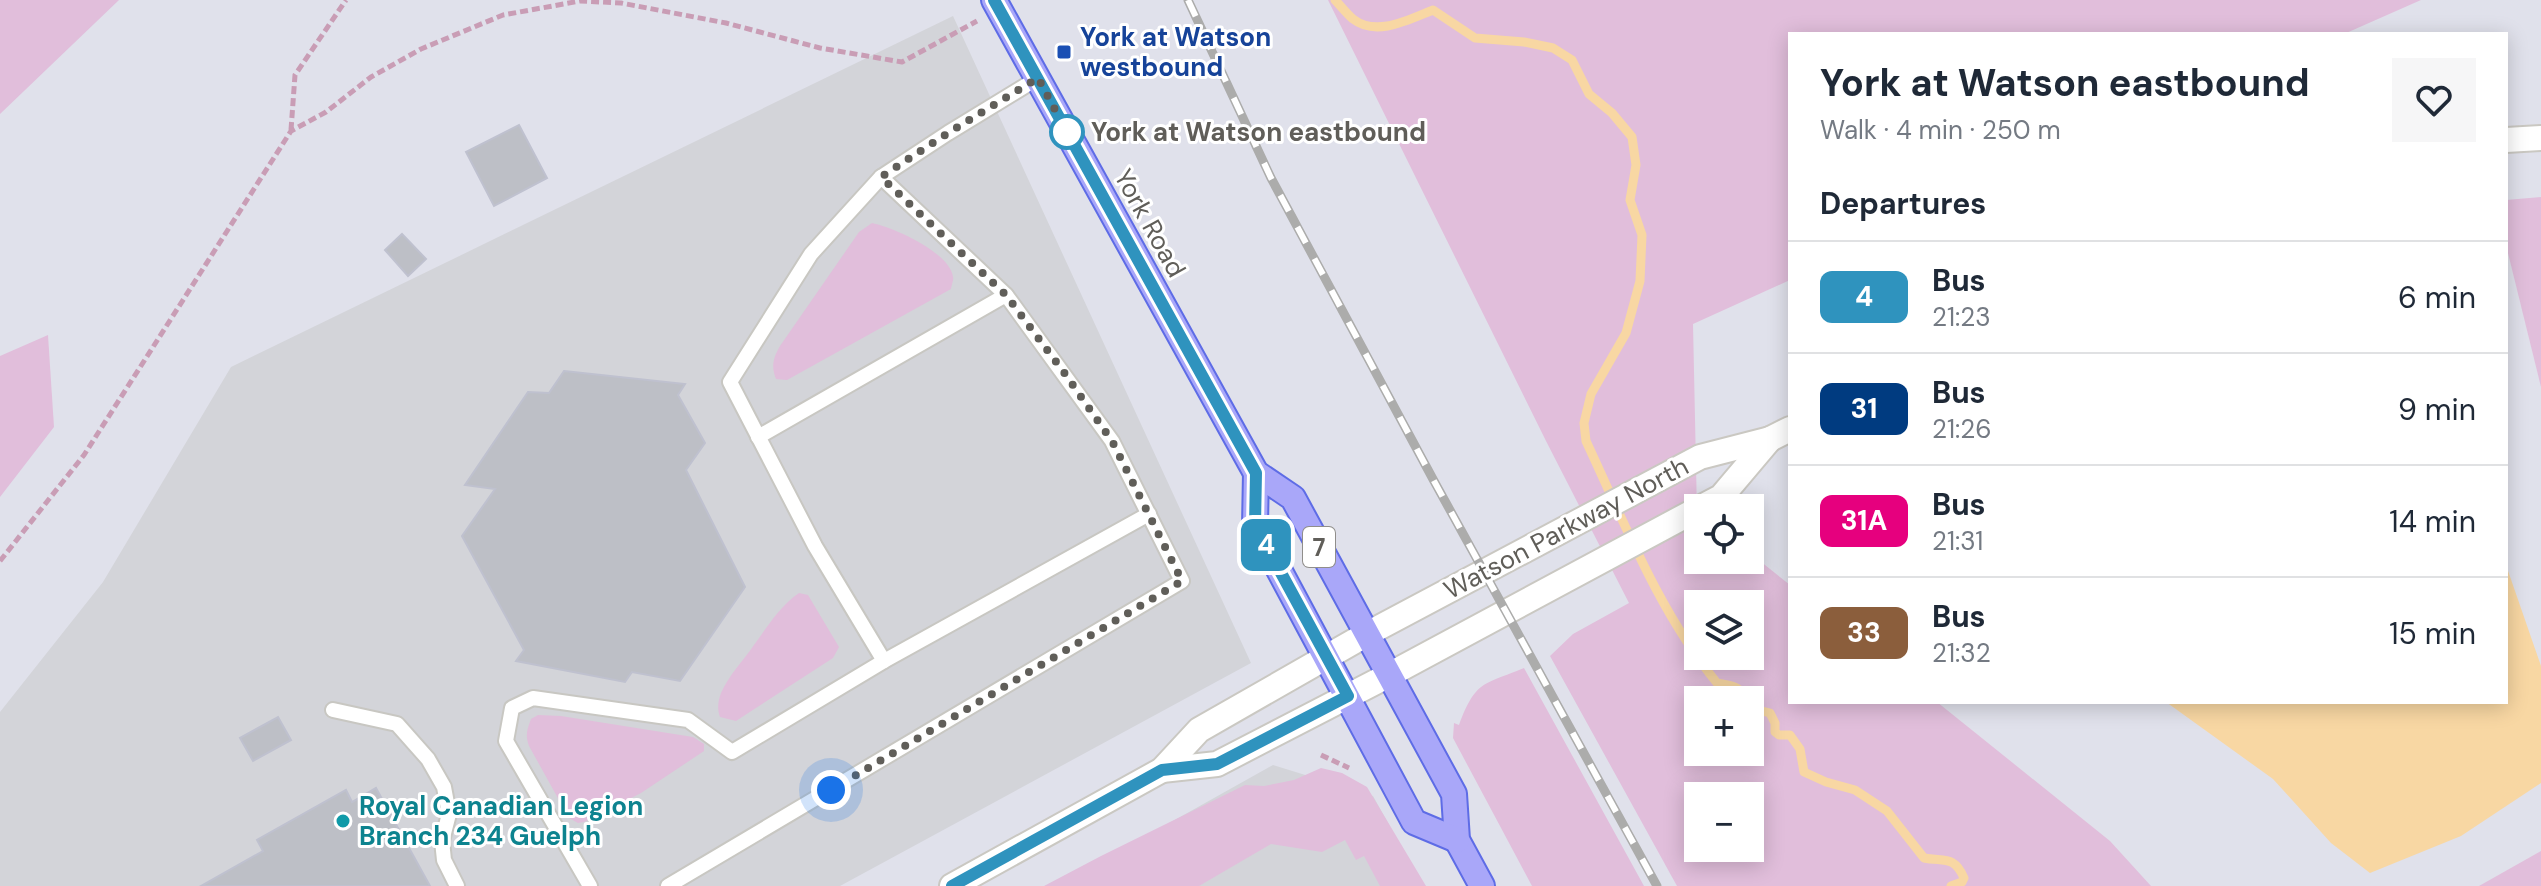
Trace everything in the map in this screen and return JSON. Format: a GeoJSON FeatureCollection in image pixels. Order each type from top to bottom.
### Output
{"type":"FeatureCollection","features":[{"type":"Feature","properties":{"kind":"main road","name":"York Road"},"geometry":{"type":"LineString","coordinates":[[997,4],[1256,473],[1293,498],[1454,794],[1457,840],[1482,886]]}},
{"type":"Feature","properties":{"kind":"main road"},"geometry":{"type":"LineString","coordinates":[[2508,140],[2541,138]]}},
{"type":"Feature","properties":{"kind":"main road","name":"Watson Parkway North"},"geometry":{"type":"LineString","coordinates":[[1162,770],[1199,730],[1367,634],[1700,457],[1780,434]]}},
{"type":"Feature","properties":{"kind":"main road","name":"Watson Parkway North"},"geometry":{"type":"LineString","coordinates":[[1724,494],[1780,434]]}},
{"type":"Feature","properties":{"kind":"main road","name":"York Road"},"geometry":{"type":"LineString","coordinates":[[1256,473],[1255,525],[1414,822],[1457,840]]}},
{"type":"Feature","properties":{"kind":"main road","name":"Watson Parkway North"},"geometry":{"type":"LineString","coordinates":[[1162,770],[1217,764],[1684,517]]}},
{"type":"Feature","properties":{"kind":"main road"},"geometry":{"type":"LineString","coordinates":[[952,886],[1162,770]]}},
{"type":"Feature","properties":{"kind":"lane"},"geometry":{"type":"LineString","coordinates":[[884,661],[815,546],[730,382],[811,254],[881,177],[1038,78]]}},
{"type":"Feature","properties":{"kind":"lane"},"geometry":{"type":"LineString","coordinates":[[668,886],[1182,581],[1112,441],[1063,371],[1006,295],[881,177]]}},
{"type":"Feature","properties":{"kind":"lane"},"geometry":{"type":"LineString","coordinates":[[758,437],[1006,295]]}},
{"type":"Feature","properties":{"kind":"lane"},"geometry":{"type":"LineString","coordinates":[[590,886],[506,741],[512,708],[533,698],[688,720],[732,752],[884,661],[1149,514]]}},
{"type":"Feature","properties":{"kind":"lane"},"geometry":{"type":"LineString","coordinates":[[333,710],[397,724],[428,759],[444,787],[449,814],[442,841],[444,860],[457,886]]}},
{"type":"Feature","properties":{"kind":"path"},"geometry":{"type":"LineString","coordinates":[[0,561],[84,455],[291,131],[295,75],[346,0]]}},
{"type":"Feature","properties":{"kind":"path"},"geometry":{"type":"LineString","coordinates":[[291,131],[326,112],[371,77],[421,49],[503,15],[580,1],[636,6],[726,23],[820,48],[902,62],[997,4]]}},
{"type":"Feature","properties":{"kind":"path"},"geometry":{"type":"LineString","coordinates":[[1321,755],[1349,768]]}},
{"type":"Feature","properties":{"kind":"shaded area"},"geometry":{"type":"Polygon","coordinates":[[[0,0],[119,0],[0,114],[0,0]]]}},
{"type":"Feature","properties":{"kind":"shaded area"},"geometry":{"type":"Polygon","coordinates":[[[1328,0],[2421,0],[2349,32],[1788,32],[1788,281],[1693,324],[1697,494],[1684,494],[1684,574],[1764,574],[1764,564],[1788,583],[1788,704],[1939,704],[2110,841],[2151,886],[1677,886],[1550,656],[1573,634],[1629,603],[1328,0]]]}},
{"type":"Feature","properties":{"kind":"shaded area"},"geometry":{"type":"Polygon","coordinates":[[[953,16],[1251,663],[840,886],[0,886],[0,712],[103,582],[231,367],[953,16]]]}},
{"type":"Feature","properties":{"kind":"shaded area"},"geometry":{"type":"Polygon","coordinates":[[[2541,197],[2541,387],[2508,253],[2508,200],[2541,197]]]}},
{"type":"Feature","properties":{"kind":"shaded area"},"geometry":{"type":"Polygon","coordinates":[[[872,223],[906,235],[942,259],[953,277],[951,289],[787,380],[776,379],[774,362],[780,346],[859,232],[872,223]]]}},
{"type":"Feature","properties":{"kind":"shaded area"},"geometry":{"type":"Polygon","coordinates":[[[48,335],[54,427],[0,497],[0,356],[48,335]]]}},
{"type":"Feature","properties":{"kind":"shaded area"},"geometry":{"type":"Polygon","coordinates":[[[2508,571],[2541,666],[2541,783],[2461,836],[2370,873],[2331,843],[2273,779],[2169,704],[2508,704],[2508,571]]]}},
{"type":"Feature","properties":{"kind":"shaded area"},"geometry":{"type":"Polygon","coordinates":[[[799,593],[808,595],[839,647],[833,658],[736,721],[720,717],[719,699],[728,680],[774,617],[799,593]]]}},
{"type":"Feature","properties":{"kind":"shaded area"},"geometry":{"type":"Polygon","coordinates":[[[1524,668],[1644,886],[1532,886],[1453,738],[1454,723],[1459,725],[1465,710],[1482,686],[1524,668]]]}},
{"type":"Feature","properties":{"kind":"shaded area"},"geometry":{"type":"Polygon","coordinates":[[[538,715],[693,737],[704,744],[704,751],[641,793],[578,823],[569,818],[529,746],[528,726],[531,719],[538,715]]]}},
{"type":"Feature","properties":{"kind":"shaded area"},"geometry":{"type":"Polygon","coordinates":[[[1273,765],[1373,796],[1423,886],[1057,886],[1273,765]]]}},
{"type":"Feature","properties":{"kind":"shaded area"},"geometry":{"type":"Polygon","coordinates":[[[1321,768],[1342,773],[1367,787],[1426,886],[1380,886],[1364,856],[1356,860],[1345,840],[1322,852],[1271,844],[1199,886],[1044,886],[1245,785],[1264,786],[1294,780],[1321,768]]]}},
{"type":"Feature","properties":{"kind":"shaded area"},"geometry":{"type":"Polygon","coordinates":[[[2541,851],[2541,886],[2479,886],[2541,851]]]}},
{"type":"Feature","properties":{"kind":"building"},"geometry":{"type":"Polygon","coordinates":[[[519,125],[547,178],[494,206],[466,152],[519,125]]]}},
{"type":"Feature","properties":{"kind":"building"},"geometry":{"type":"Polygon","coordinates":[[[402,234],[426,259],[408,276],[385,250],[402,234]]]}},
{"type":"Feature","properties":{"kind":"building"},"geometry":{"type":"Polygon","coordinates":[[[564,371],[685,384],[678,395],[705,443],[686,470],[745,587],[680,681],[632,672],[625,682],[516,661],[524,650],[462,536],[495,489],[465,485],[528,392],[549,393],[564,371]]]}},
{"type":"Feature","properties":{"kind":"building"},"geometry":{"type":"Polygon","coordinates":[[[278,717],[291,740],[253,761],[240,738],[278,717]]]}},
{"type":"Feature","properties":{"kind":"building","name":"Royal Canadian Legion Branch 234 Guelph"},"geometry":{"type":"Polygon","coordinates":[[[376,788],[430,886],[201,886],[263,851],[257,840],[346,790],[352,802],[376,788]]]}},
{"type":"Feature","properties":{"kind":"waterway"},"geometry":{"type":"LineString","coordinates":[[1335,0],[1353,19],[1372,27],[1392,25],[1433,10],[1475,38],[1553,48],[1572,60],[1589,94],[1612,113],[1632,137],[1636,165],[1630,200],[1642,235],[1640,281],[1626,333],[1591,394],[1584,423],[1586,441],[1660,597],[1696,656],[1717,683],[1731,686]]}},
{"type":"Feature","properties":{"kind":"waterway"},"geometry":{"type":"LineString","coordinates":[[1764,712],[1770,713],[1775,732],[1790,735],[1800,749],[1804,772],[1855,790],[1887,811],[1924,858],[1948,861],[1956,866],[1964,878],[1951,886]]}},
{"type":"Feature","properties":{"kind":"railway"},"geometry":{"type":"LineString","coordinates":[[1188,0],[1271,178],[1657,886]]}},
{"type":"Feature","properties":{"kind":"bus line","name":"4"},"geometry":{"type":"LineString","coordinates":[[952,886],[1162,770],[1217,764],[1348,696],[1255,525],[1256,473],[994,0]]}},
{"type":"Feature","properties":{"kind":"place","name":"York at Watson westbound"},"geometry":{"type":"Point","coordinates":[1064,52]}},
{"type":"Feature","properties":{"kind":"place","name":"York at Watson eastbound"},"geometry":{"type":"Point","coordinates":[1067,132]}},
{"type":"Feature","properties":{"kind":"place","name":"Royal Canadian Legion Branch 234 Guelph"},"geometry":{"type":"Point","coordinates":[343,821]}},
{"type":"Feature","properties":{"kind":"route"},"geometry":{"type":"LineString","coordinates":[[831,790],[1182,581],[1112,441],[1063,371],[1006,295],[881,177],[1038,78],[1067,132]]}}]}
